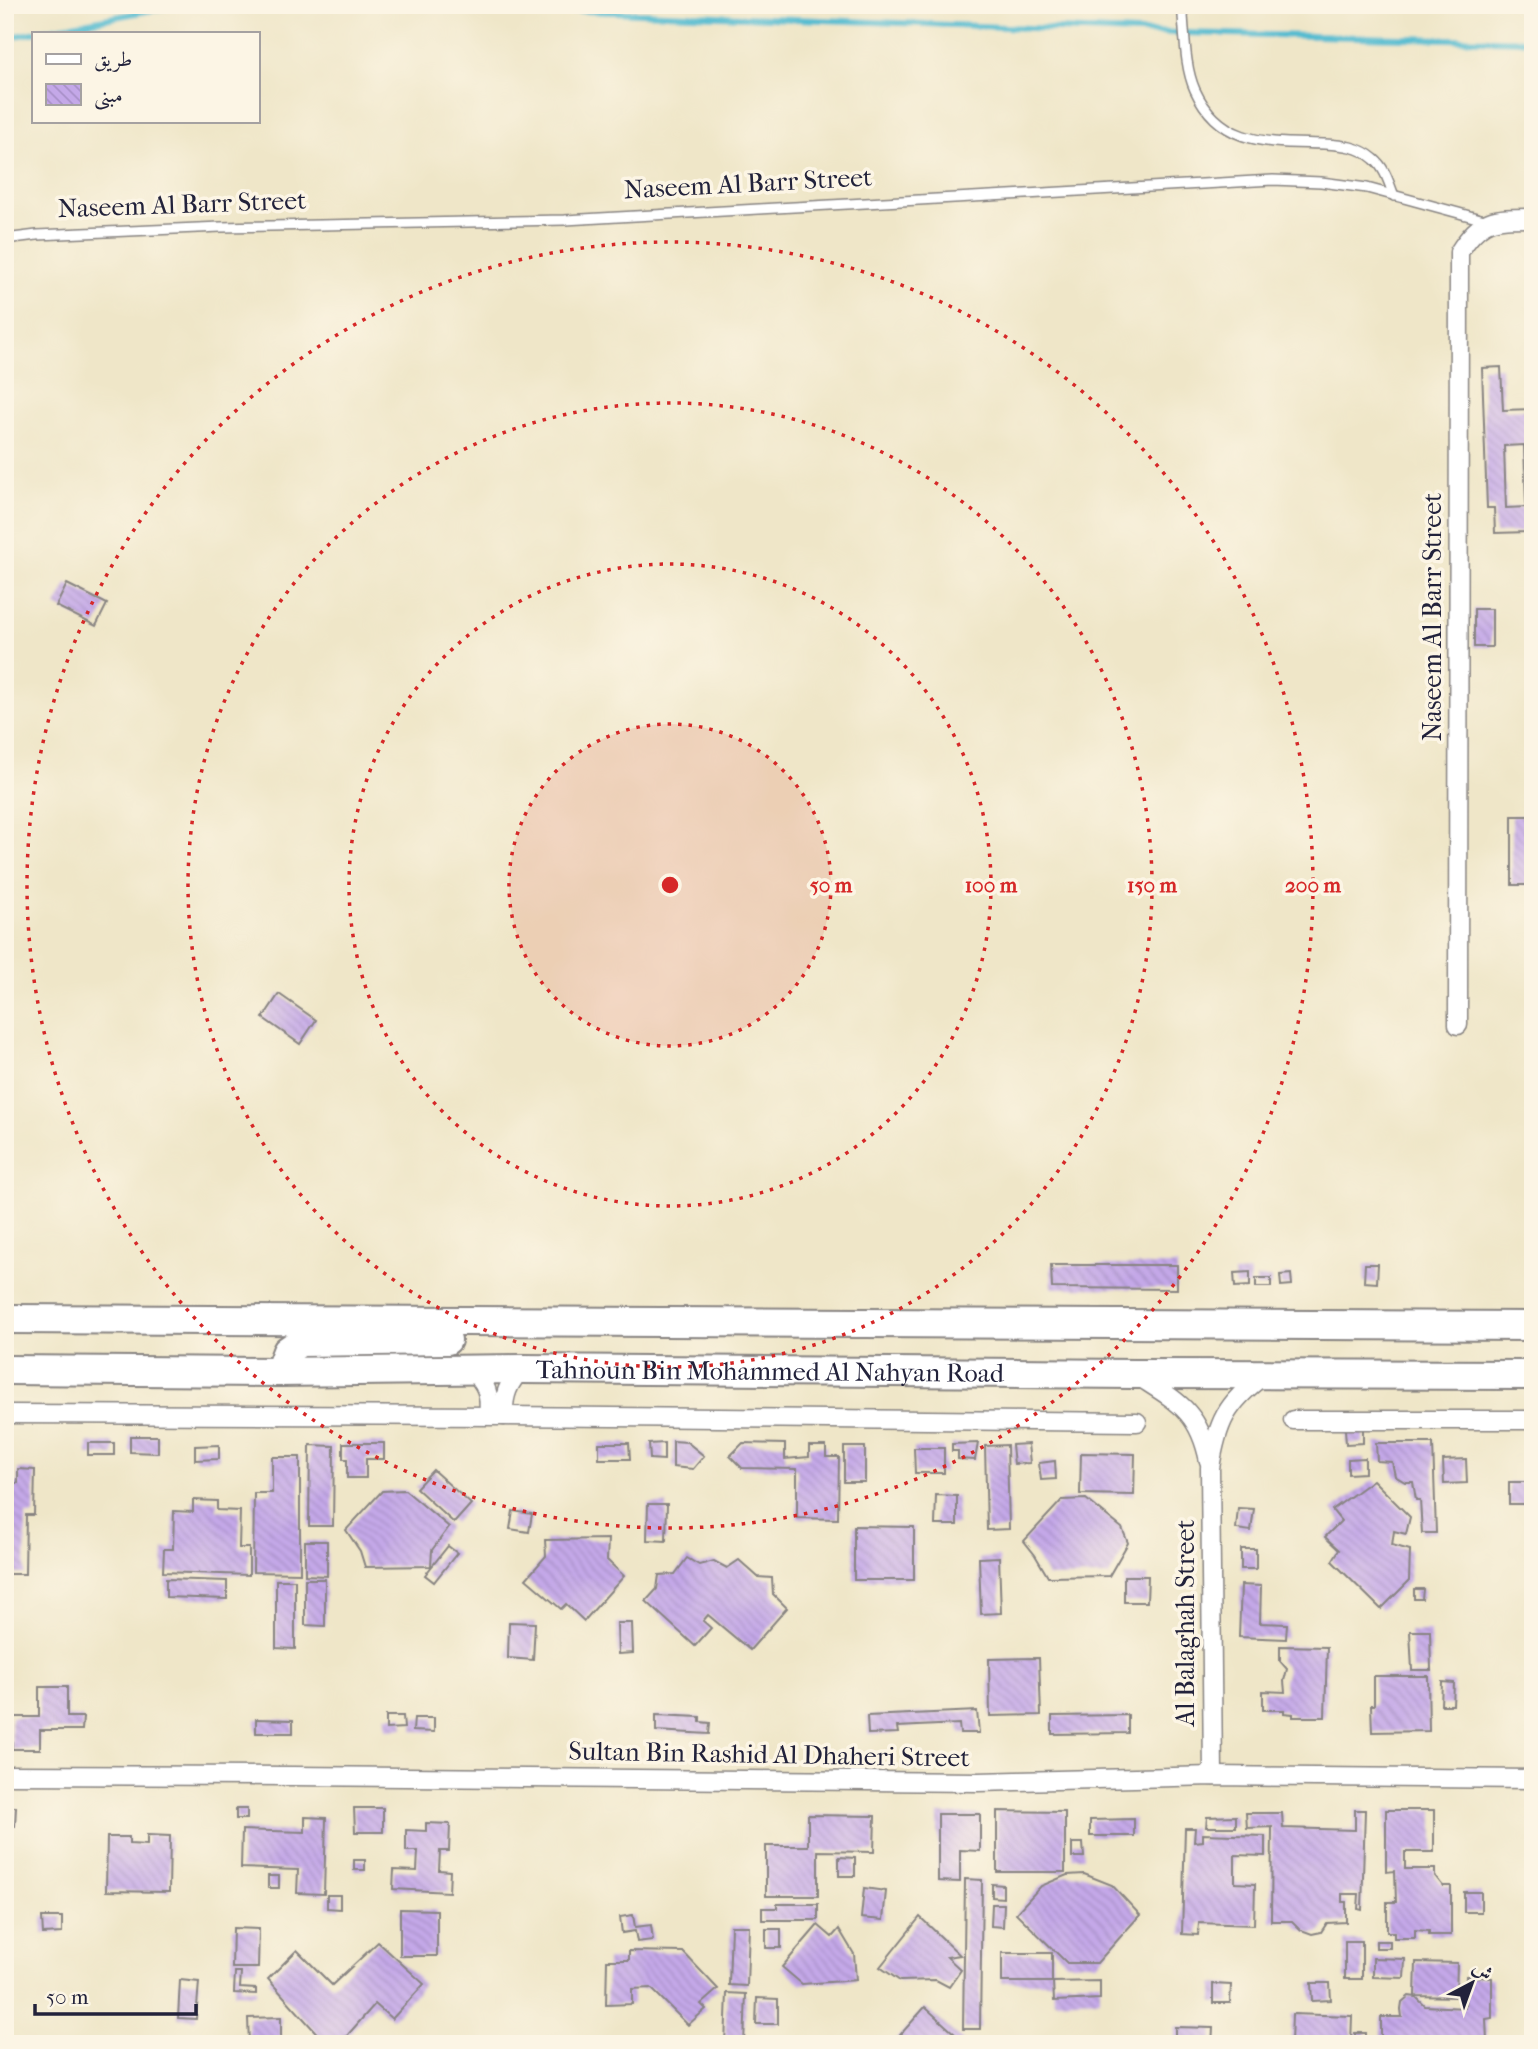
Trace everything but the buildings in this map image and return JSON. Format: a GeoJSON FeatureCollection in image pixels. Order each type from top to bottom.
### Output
{"type":"FeatureCollection","features":[{"type":"Feature","properties":{"kind":"main road","name":"Tahnoun Bin Mohammed Al Nahyan Road"},"geometry":{"type":"LineString","coordinates":[[5,1319],[1533,1326]]}},
{"type":"Feature","properties":{"kind":"main road"},"geometry":{"type":"LineString","coordinates":[[279,1372],[287,1351],[300,1342],[495,1339],[531,1333],[563,1322]]}},
{"type":"Feature","properties":{"kind":"main road","name":"Tahnoun Bin Mohammed Al Nahyan Road"},"geometry":{"type":"LineString","coordinates":[[5,1370],[279,1372],[522,1369],[1533,1375]]}},
{"type":"Feature","properties":{"kind":"street","name":"Naseem Al Barr Street"},"geometry":{"type":"LineString","coordinates":[[1458,1025],[1459,252],[1471,234],[1489,221],[1533,218]]}},
{"type":"Feature","properties":{"kind":"street"},"geometry":{"type":"LineString","coordinates":[[471,1369],[487,1389],[496,1415]]}},
{"type":"Feature","properties":{"kind":"street"},"geometry":{"type":"LineString","coordinates":[[496,1415],[506,1390],[522,1369]]}},
{"type":"Feature","properties":{"kind":"street","name":"Al Balaghah Street"},"geometry":{"type":"LineString","coordinates":[[1135,1374],[1175,1400],[1191,1416],[1205,1444],[1210,1468],[1213,1776]]}},
{"type":"Feature","properties":{"kind":"street","name":"Al Balaghah Street"},"geometry":{"type":"LineString","coordinates":[[1210,1468],[1219,1427],[1226,1413],[1250,1386],[1264,1375]]}},
{"type":"Feature","properties":{"kind":"street"},"geometry":{"type":"LineString","coordinates":[[5,1414],[496,1415],[1137,1422]]}},
{"type":"Feature","properties":{"kind":"street"},"geometry":{"type":"LineString","coordinates":[[1293,1420],[1533,1420]]}},
{"type":"Feature","properties":{"kind":"street","name":"Sultan Bin Rashid Al Dhaheri Street"},"geometry":{"type":"LineString","coordinates":[[5,1775],[978,1782],[1213,1776],[1533,1779]]}},
{"type":"Feature","properties":{"kind":"lane"},"geometry":{"type":"LineString","coordinates":[[1182,5],[1189,74],[1199,97],[1229,131],[1264,142],[1347,145],[1362,150],[1385,172],[1394,196]]}},
{"type":"Feature","properties":{"kind":"lane","name":"Naseem Al Barr Street"},"geometry":{"type":"LineString","coordinates":[[5,239],[50,234],[221,228],[565,220],[1273,180],[1367,188],[1489,221]]}},
{"type":"Feature","properties":{"kind":"waterway"},"geometry":{"type":"LineString","coordinates":[[36,32],[178,5]]}},
{"type":"Feature","properties":{"kind":"waterway"},"geometry":{"type":"LineString","coordinates":[[428,5],[1138,32],[1533,41]]}},
{"type":"Feature","properties":{"kind":"waterway"},"geometry":{"type":"LineString","coordinates":[[5,38],[32,33]]}}]}
